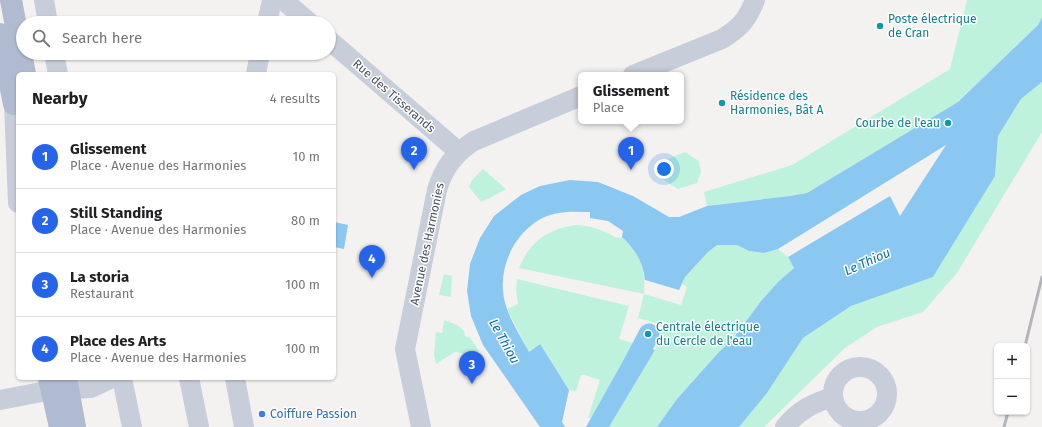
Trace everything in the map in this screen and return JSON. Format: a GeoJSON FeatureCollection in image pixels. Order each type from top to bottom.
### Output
{"type":"FeatureCollection","features":[{"type":"Feature","properties":{"kind":"main road"},"geometry":{"type":"LineString","coordinates":[[11,0],[16,26]]}},
{"type":"Feature","properties":{"kind":"main road"},"geometry":{"type":"LineString","coordinates":[[0,34],[14,104]]}},
{"type":"Feature","properties":{"kind":"main road"},"geometry":{"type":"LineString","coordinates":[[22,60],[25,72]]}},
{"type":"Feature","properties":{"kind":"main road"},"geometry":{"type":"LineString","coordinates":[[59,384],[60,427]]}},
{"type":"Feature","properties":{"kind":"main road"},"geometry":{"type":"LineString","coordinates":[[59,384],[75,427]]}},
{"type":"Feature","properties":{"kind":"street"},"geometry":{"type":"LineString","coordinates":[[44,0],[47,16]]}},
{"type":"Feature","properties":{"kind":"street"},"geometry":{"type":"LineString","coordinates":[[269,16],[272,0]]}},
{"type":"Feature","properties":{"kind":"street"},"geometry":{"type":"LineString","coordinates":[[283,0],[302,16]]}},
{"type":"Feature","properties":{"kind":"street"},"geometry":{"type":"LineString","coordinates":[[640,72],[729,35],[735,31],[748,16],[755,0]]}},
{"type":"Feature","properties":{"kind":"street","name":"Rue des Tisserands"},"geometry":{"type":"LineString","coordinates":[[336,46],[459,152]]}},
{"type":"Feature","properties":{"kind":"street"},"geometry":{"type":"LineString","coordinates":[[55,60],[58,72]]}},
{"type":"Feature","properties":{"kind":"street"},"geometry":{"type":"LineString","coordinates":[[256,72],[259,60]]}},
{"type":"Feature","properties":{"kind":"street","name":"Avenue des Harmonies"},"geometry":{"type":"LineString","coordinates":[[421,427],[405,349],[437,190],[445,169],[459,152],[474,141],[578,97]]}},
{"type":"Feature","properties":{"kind":"street"},"geometry":{"type":"LineString","coordinates":[[14,104],[16,141],[11,166],[16,192]]}},
{"type":"Feature","properties":{"kind":"street"},"geometry":{"type":"LineString","coordinates":[[0,400],[59,384],[91,388],[108,380]]}},
{"type":"Feature","properties":{"kind":"street"},"geometry":{"type":"LineString","coordinates":[[122,380],[132,427]]}},
{"type":"Feature","properties":{"kind":"street"},"geometry":{"type":"LineString","coordinates":[[189,380],[199,427]]}},
{"type":"Feature","properties":{"kind":"street"},"geometry":{"type":"LineString","coordinates":[[235,380],[244,427]]}},
{"type":"Feature","properties":{"kind":"street"},"geometry":{"type":"LineString","coordinates":[[785,427],[807,407],[833,397]]}},
{"type":"Feature","properties":{"kind":"green space"},"geometry":{"type":"Polygon","coordinates":[[[967,0],[1042,0],[1042,17],[1038,25],[958,102],[807,193],[707,206],[704,192],[792,165],[950,69],[967,0]]]}},
{"type":"Feature","properties":{"kind":"green space"},"geometry":{"type":"Polygon","coordinates":[[[1042,82],[1042,132],[957,273],[923,312],[877,327],[845,348],[764,427],[739,427],[767,393],[803,338],[851,306],[933,277],[995,176],[998,136],[1021,99],[1042,82]]]}},
{"type":"Feature","properties":{"kind":"green space"},"geometry":{"type":"Polygon","coordinates":[[[685,152],[699,161],[701,172],[697,183],[678,189],[662,179],[661,171],[665,160],[685,152]]]}},
{"type":"Feature","properties":{"kind":"green space"},"geometry":{"type":"Polygon","coordinates":[[[483,169],[506,189],[481,202],[469,187],[472,180],[483,169]]]}},
{"type":"Feature","properties":{"kind":"green space"},"geometry":{"type":"Polygon","coordinates":[[[576,225],[598,229],[617,238],[622,237],[628,243],[637,256],[643,269],[644,294],[519,268],[529,250],[541,238],[557,230],[576,225]]]}},
{"type":"Feature","properties":{"kind":"green space"},"geometry":{"type":"Polygon","coordinates":[[[717,245],[737,245],[749,251],[764,253],[778,249],[788,257],[794,268],[778,282],[761,301],[733,339],[719,352],[677,399],[657,427],[609,427],[655,350],[662,325],[638,318],[644,294],[681,305],[687,287],[682,284],[685,277],[708,252],[717,245]]]}},
{"type":"Feature","properties":{"kind":"green space"},"geometry":{"type":"Polygon","coordinates":[[[444,274],[452,276],[451,297],[439,295],[444,274]]]}},
{"type":"Feature","properties":{"kind":"green space"},"geometry":{"type":"Polygon","coordinates":[[[517,279],[629,306],[619,339],[633,343],[591,418],[588,418],[600,380],[581,375],[576,391],[569,390],[540,344],[529,352],[507,309],[518,304],[516,290],[517,279]]]}},
{"type":"Feature","properties":{"kind":"green space"},"geometry":{"type":"Polygon","coordinates":[[[444,320],[461,328],[467,338],[469,336],[479,351],[477,353],[471,352],[470,355],[455,352],[436,364],[434,355],[436,332],[442,333],[444,320]]]}},
{"type":"Feature","properties":{"kind":"water"},"geometry":{"type":"Polygon","coordinates":[[[1042,17],[1042,82],[1021,99],[998,136],[995,176],[933,277],[851,306],[803,338],[767,393],[739,427],[657,427],[677,399],[719,352],[733,339],[761,301],[778,282],[794,268],[788,257],[890,196],[900,216],[946,145],[778,249],[764,253],[749,251],[737,245],[717,245],[708,252],[685,277],[679,290],[645,280],[638,256],[622,237],[623,231],[608,221],[590,218],[590,212],[559,213],[546,216],[535,222],[525,231],[510,252],[503,277],[503,290],[509,314],[529,352],[540,344],[569,390],[562,422],[565,427],[540,427],[483,345],[471,316],[467,291],[470,264],[480,238],[494,216],[521,195],[540,186],[570,180],[598,182],[633,196],[669,217],[679,217],[707,206],[807,193],[958,102],[1038,25],[1042,17]]]}},
{"type":"Feature","properties":{"kind":"water"},"geometry":{"type":"Polygon","coordinates":[[[336,222],[348,225],[344,249],[336,247],[336,222]]]}},
{"type":"Feature","properties":{"kind":"water"},"geometry":{"type":"Polygon","coordinates":[[[633,343],[655,350],[609,427],[586,427],[633,343]]]}},
{"type":"Feature","properties":{"kind":"waterway","name":"Le Thiou"},"geometry":{"type":"LineString","coordinates":[[630,371],[649,334]]}},
{"type":"Feature","properties":{"kind":"railway"},"geometry":{"type":"LineString","coordinates":[[1026,343],[1042,277]]}},
{"type":"Feature","properties":{"kind":"railway"},"geometry":{"type":"LineString","coordinates":[[1004,427],[1007,415]]}},
{"type":"Feature","properties":{"kind":"place","name":"Poste électrique de Cran"},"geometry":{"type":"Point","coordinates":[880,26]}},
{"type":"Feature","properties":{"kind":"place","name":"Résidence des Harmonies, Bât A"},"geometry":{"type":"Point","coordinates":[722,103]}},
{"type":"Feature","properties":{"kind":"place","name":"Courbe de l'eau"},"geometry":{"type":"Point","coordinates":[948,123]}},
{"type":"Feature","properties":{"kind":"place","name":"Still Standing"},"geometry":{"type":"Point","coordinates":[414,170]}},
{"type":"Feature","properties":{"kind":"place","name":"Glissement"},"geometry":{"type":"Point","coordinates":[631,170]}},
{"type":"Feature","properties":{"kind":"place","name":"Place des Arts"},"geometry":{"type":"Point","coordinates":[372,278]}},
{"type":"Feature","properties":{"kind":"place","name":"Centrale électrique du Cercle de l'eau"},"geometry":{"type":"Point","coordinates":[648,334]}},
{"type":"Feature","properties":{"kind":"place","name":"La storia"},"geometry":{"type":"Point","coordinates":[472,384]}},
{"type":"Feature","properties":{"kind":"place","name":"Coiffure Passion"},"geometry":{"type":"Point","coordinates":[262,414]}}]}
